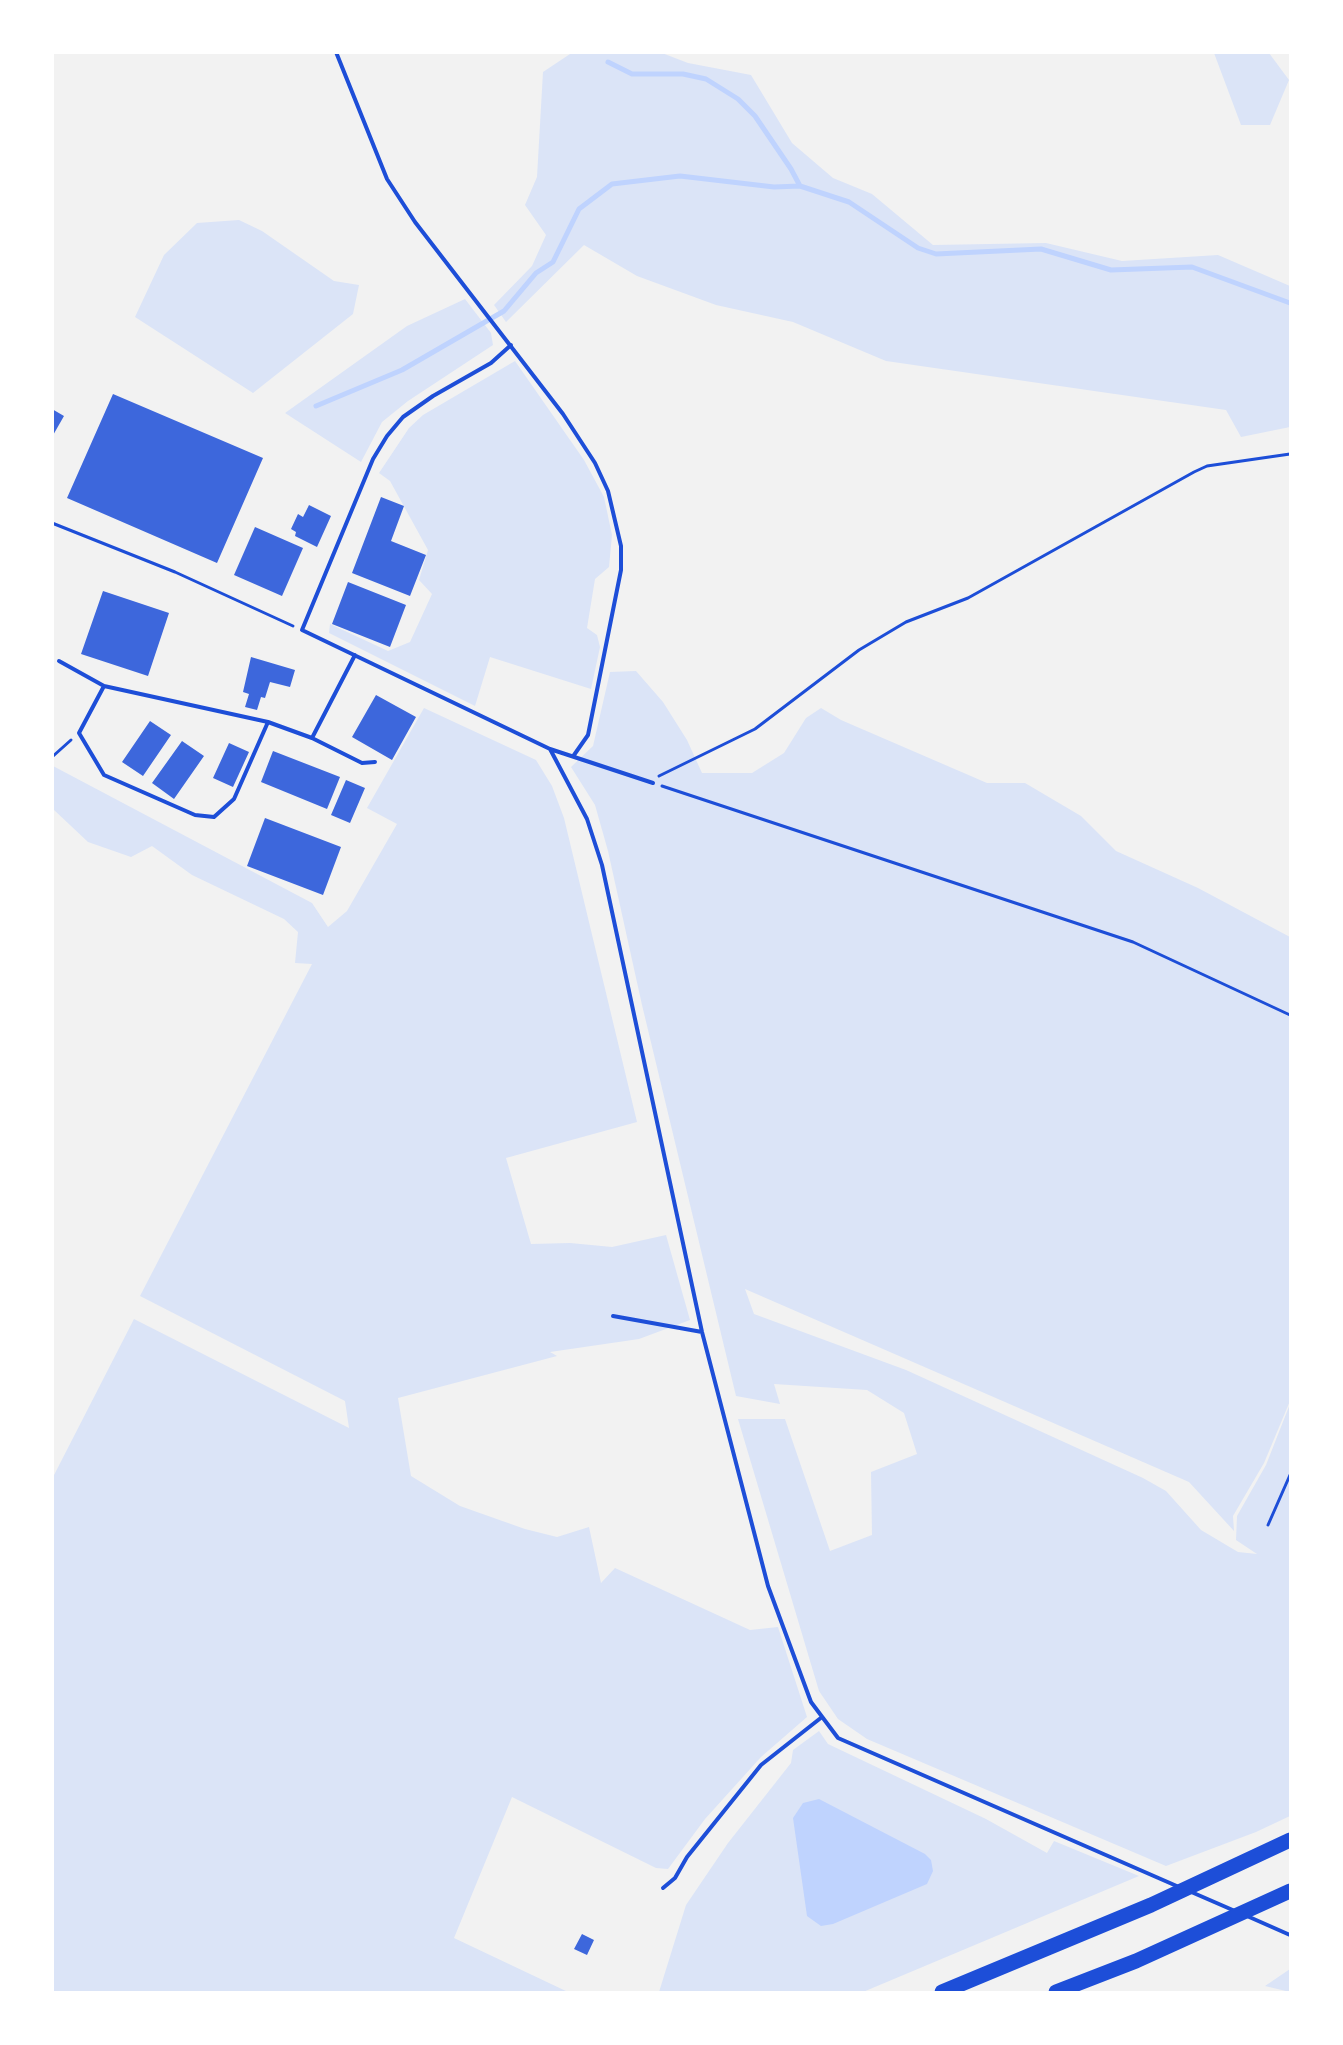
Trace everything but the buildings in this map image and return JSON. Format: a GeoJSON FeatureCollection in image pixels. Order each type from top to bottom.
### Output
{"type":"FeatureCollection","features":[{"type":"Feature","properties":{"kind":"highway"},"geometry":{"type":"LineString","coordinates":[[942,1992],[1151,1905],[1290,1840]]}},
{"type":"Feature","properties":{"kind":"highway"},"geometry":{"type":"LineString","coordinates":[[1056,1992],[1284,1894]]}},
{"type":"Feature","properties":{"kind":"lane"},"geometry":{"type":"LineString","coordinates":[[336,52],[387,179],[416,222],[563,414],[595,463],[608,491],[621,546],[621,570],[588,735],[574,755]]}},
{"type":"Feature","properties":{"kind":"lane"},"geometry":{"type":"LineString","coordinates":[[511,345],[491,363],[433,396],[404,417],[387,436],[373,459],[302,630],[550,749],[574,755],[653,783]]}},
{"type":"Feature","properties":{"kind":"lane"},"geometry":{"type":"LineString","coordinates":[[312,738],[355,655]]}},
{"type":"Feature","properties":{"kind":"lane"},"geometry":{"type":"LineString","coordinates":[[59,661],[104,686],[268,722],[312,738],[362,763],[375,762]]}},
{"type":"Feature","properties":{"kind":"lane"},"geometry":{"type":"LineString","coordinates":[[104,686],[79,733],[104,775],[195,815],[214,817],[234,799],[268,722]]}},
{"type":"Feature","properties":{"kind":"lane"},"geometry":{"type":"LineString","coordinates":[[550,749],[587,819],[602,865],[702,1332],[768,1586],[792,1657],[811,1702],[838,1738],[1290,1935]]}},
{"type":"Feature","properties":{"kind":"lane"},"geometry":{"type":"LineString","coordinates":[[613,1316],[702,1332]]}},
{"type":"Feature","properties":{"kind":"lane"},"geometry":{"type":"LineString","coordinates":[[663,1888],[675,1878],[687,1857],[761,1765],[822,1717]]}},
{"type":"Feature","properties":{"kind":"path"},"geometry":{"type":"LineString","coordinates":[[1290,454],[1207,466],[1194,472],[968,598],[906,622],[859,650],[754,729],[660,774],[653,783],[1133,942],[1290,1015]]}},
{"type":"Feature","properties":{"kind":"path"},"geometry":{"type":"LineString","coordinates":[[52,523],[175,572],[302,630]]}},
{"type":"Feature","properties":{"kind":"path"},"geometry":{"type":"LineString","coordinates":[[52,757],[79,733]]}},
{"type":"Feature","properties":{"kind":"path"},"geometry":{"type":"LineString","coordinates":[[1268,1525],[1290,1474]]}},
{"type":"Feature","properties":{"kind":"shaded area"},"geometry":{"type":"Polygon","coordinates":[[[573,52],[662,53],[688,63],[751,75],[792,143],[833,178],[872,194],[933,245],[1046,243],[1122,261],[1218,255],[1290,286],[1290,427],[1241,437],[1226,410],[886,361],[793,322],[716,305],[637,276],[584,245],[506,322],[494,305],[532,266],[546,235],[525,205],[537,177],[543,72],[573,52]]]}},
{"type":"Feature","properties":{"kind":"shaded area"},"geometry":{"type":"Polygon","coordinates":[[[1214,53],[1269,53],[1289,80],[1270,125],[1241,125],[1214,53]]]}},
{"type":"Feature","properties":{"kind":"shaded area"},"geometry":{"type":"Polygon","coordinates":[[[239,220],[262,231],[334,281],[359,285],[353,314],[253,393],[135,317],[164,255],[197,223],[239,220]]]}},
{"type":"Feature","properties":{"kind":"shaded area"},"geometry":{"type":"Polygon","coordinates":[[[465,299],[491,333],[493,345],[408,401],[382,422],[361,462],[285,413],[407,326],[465,299]]]}},
{"type":"Feature","properties":{"kind":"shaded area"},"geometry":{"type":"Polygon","coordinates":[[[515,361],[584,460],[604,497],[612,535],[609,567],[595,579],[587,628],[597,635],[600,647],[591,689],[490,657],[475,706],[329,633],[330,624],[388,651],[410,642],[432,594],[419,580],[428,550],[390,481],[379,473],[409,428],[423,415],[515,361]]]}},
{"type":"Feature","properties":{"kind":"shaded area"},"geometry":{"type":"Polygon","coordinates":[[[636,671],[663,702],[687,740],[702,773],[752,773],[784,753],[806,718],[821,708],[841,720],[987,783],[1025,783],[1081,816],[1116,851],[1198,888],[1290,937],[1290,1401],[1264,1463],[1233,1516],[1234,1531],[1189,1482],[745,1289],[754,1314],[906,1370],[1143,1478],[1166,1491],[1201,1530],[1238,1552],[1257,1554],[1236,1540],[1237,1516],[1266,1465],[1290,1404],[1290,1816],[1256,1832],[1166,1866],[867,1739],[838,1719],[819,1691],[738,1419],[785,1419],[830,1551],[872,1535],[871,1472],[917,1454],[904,1413],[867,1390],[774,1384],[780,1404],[736,1396],[642,1005],[608,851],[595,805],[571,767],[593,746],[610,672],[636,671]]]}},
{"type":"Feature","properties":{"kind":"shaded area"},"geometry":{"type":"Polygon","coordinates":[[[424,708],[536,760],[552,786],[564,818],[637,1122],[506,1158],[531,1244],[570,1243],[612,1247],[666,1235],[690,1320],[639,1339],[550,1352],[557,1356],[398,1398],[411,1476],[460,1506],[525,1529],[557,1537],[589,1527],[601,1583],[615,1568],[750,1630],[778,1627],[807,1717],[761,1757],[705,1819],[668,1869],[656,1868],[512,1797],[454,1938],[568,1992],[53,1992],[52,1479],[134,1319],[349,1428],[345,1401],[140,1296],[312,964],[295,963],[298,932],[284,919],[192,875],[152,846],[131,857],[88,842],[53,809],[53,766],[312,903],[328,927],[347,911],[397,824],[367,808],[424,708]]]}},
{"type":"Feature","properties":{"kind":"shaded area"},"geometry":{"type":"Polygon","coordinates":[[[819,1731],[828,1744],[986,1819],[1047,1853],[1054,1841],[1139,1876],[863,1992],[659,1992],[686,1905],[728,1843],[791,1763],[793,1750],[819,1731]]]}},
{"type":"Feature","properties":{"kind":"shaded area"},"geometry":{"type":"Polygon","coordinates":[[[1290,1969],[1290,1992],[1265,1986],[1290,1969]]]}},
{"type":"Feature","properties":{"kind":"water"},"geometry":{"type":"Polygon","coordinates":[[[819,1799],[925,1854],[931,1860],[933,1871],[927,1884],[833,1924],[821,1926],[807,1916],[793,1818],[803,1803],[819,1799]]]}},
{"type":"Feature","properties":{"kind":"waterway"},"geometry":{"type":"LineString","coordinates":[[608,62],[632,74],[683,74],[706,79],[738,99],[755,116],[800,186]]}},
{"type":"Feature","properties":{"kind":"waterway"},"geometry":{"type":"LineString","coordinates":[[316,406],[402,370],[504,311],[536,273],[553,262],[579,209],[612,184],[680,176],[774,187],[800,186],[849,202],[918,248],[936,254],[1041,249],[1111,270],[1192,267],[1290,303]]}}]}
